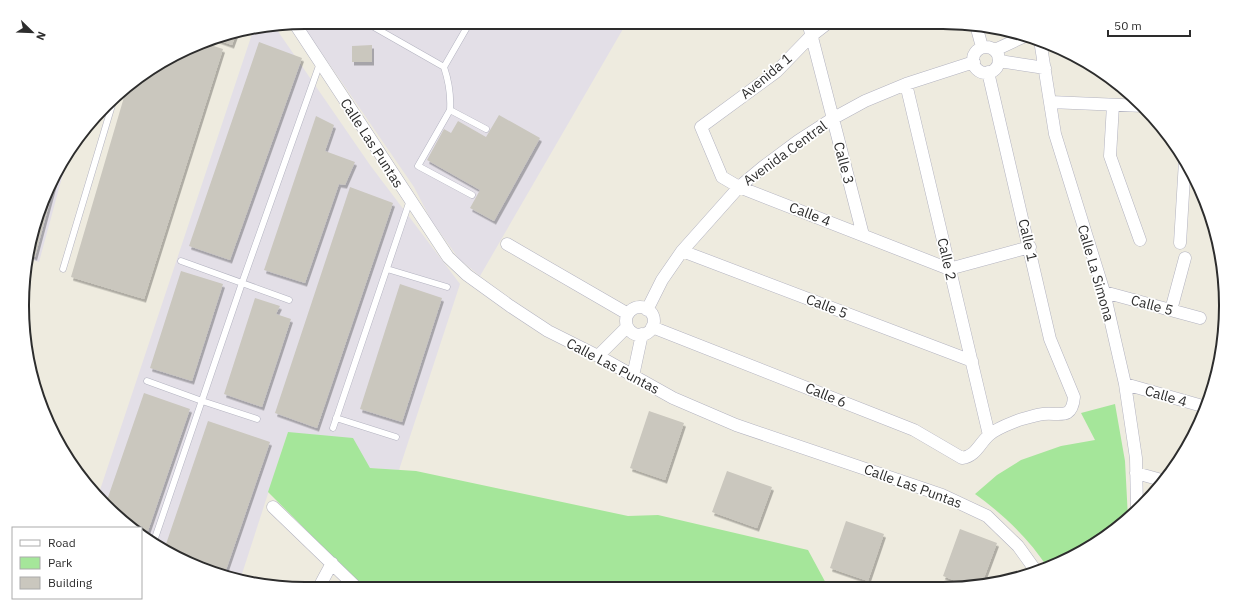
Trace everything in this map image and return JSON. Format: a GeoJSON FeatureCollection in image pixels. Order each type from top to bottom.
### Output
{"type":"FeatureCollection","features":[{"type":"Feature","properties":{"kind":"street","name":"Calle Las Puntas"},"geometry":{"type":"LineString","coordinates":[[300,29],[320,63],[448,257],[467,275],[548,331],[598,356],[673,398],[736,424],[942,495],[987,516],[1018,546],[1033,566]]}},
{"type":"Feature","properties":{"kind":"street","name":"Calle 3"},"geometry":{"type":"LineString","coordinates":[[810,29],[863,235]]}},
{"type":"Feature","properties":{"kind":"street","name":"Avenida 1"},"geometry":{"type":"LineString","coordinates":[[701,127],[776,72],[811,36],[820,29]]}},
{"type":"Feature","properties":{"kind":"street"},"geometry":{"type":"LineString","coordinates":[[978,31],[982,47]]}},
{"type":"Feature","properties":{"kind":"street"},"geometry":{"type":"LineString","coordinates":[[1019,40],[997,56],[995,70],[983,72],[979,70],[974,62],[976,52],[982,47],[987,46],[997,56],[1045,68]]}},
{"type":"Feature","properties":{"kind":"street","name":"Calle La Simona"},"geometry":{"type":"LineString","coordinates":[[1041,48],[1055,134],[1104,292],[1125,384],[1136,458],[1137,502]]}},
{"type":"Feature","properties":{"kind":"street","name":"Avenida Central"},"geometry":{"type":"LineString","coordinates":[[647,310],[662,280],[682,251],[739,187],[798,141],[832,119],[865,101],[906,84],[974,62]]}},
{"type":"Feature","properties":{"kind":"street","name":"Calle 1"},"geometry":{"type":"LineString","coordinates":[[988,72],[1030,247],[1050,339],[1074,397],[1073,406],[1069,411],[1060,415],[1044,414],[1025,418],[1006,425],[989,435]]}},
{"type":"Feature","properties":{"kind":"street","name":"Calle 2"},"geometry":{"type":"LineString","coordinates":[[906,84],[989,435]]}},
{"type":"Feature","properties":{"kind":"street"},"geometry":{"type":"LineString","coordinates":[[1050,102],[1133,106]]}},
{"type":"Feature","properties":{"kind":"street"},"geometry":{"type":"LineString","coordinates":[[1113,105],[1110,156],[1140,240]]}},
{"type":"Feature","properties":{"kind":"street","name":"Calle 4"},"geometry":{"type":"LineString","coordinates":[[701,127],[722,177],[739,187],[949,269]]}},
{"type":"Feature","properties":{"kind":"street"},"geometry":{"type":"LineString","coordinates":[[1180,243],[1184,172]]}},
{"type":"Feature","properties":{"kind":"street"},"geometry":{"type":"LineString","coordinates":[[507,244],[628,314]]}},
{"type":"Feature","properties":{"kind":"street"},"geometry":{"type":"LineString","coordinates":[[949,269],[1030,247]]}},
{"type":"Feature","properties":{"kind":"street","name":"Calle 5"},"geometry":{"type":"LineString","coordinates":[[682,251],[972,361]]}},
{"type":"Feature","properties":{"kind":"street"},"geometry":{"type":"LineString","coordinates":[[1171,310],[1185,258]]}},
{"type":"Feature","properties":{"kind":"street","name":"Calle 5"},"geometry":{"type":"LineString","coordinates":[[1104,292],[1200,318]]}},
{"type":"Feature","properties":{"kind":"street"},"geometry":{"type":"LineString","coordinates":[[633,376],[653,317],[647,310],[639,307],[635,308],[626,318],[627,327],[633,333],[647,331]]}},
{"type":"Feature","properties":{"kind":"street"},"geometry":{"type":"LineString","coordinates":[[598,356],[627,327]]}},
{"type":"Feature","properties":{"kind":"street","name":"Calle 6"},"geometry":{"type":"LineString","coordinates":[[647,331],[914,430],[962,458],[968,457],[976,451],[989,435]]}},
{"type":"Feature","properties":{"kind":"street","name":"Calle 4"},"geometry":{"type":"LineString","coordinates":[[1125,384],[1200,405]]}},
{"type":"Feature","properties":{"kind":"street"},"geometry":{"type":"LineString","coordinates":[[1136,473],[1158,478]]}},
{"type":"Feature","properties":{"kind":"street"},"geometry":{"type":"LineString","coordinates":[[273,507],[351,582]]}},
{"type":"Feature","properties":{"kind":"street"},"geometry":{"type":"LineString","coordinates":[[322,582],[332,563]]}},
{"type":"Feature","properties":{"kind":"lane"},"geometry":{"type":"LineString","coordinates":[[377,29],[444,67],[449,82],[451,97],[450,110],[418,166],[472,195]]}},
{"type":"Feature","properties":{"kind":"lane"},"geometry":{"type":"LineString","coordinates":[[444,67],[466,29]]}},
{"type":"Feature","properties":{"kind":"lane"},"geometry":{"type":"LineString","coordinates":[[155,537],[242,283],[320,63]]}},
{"type":"Feature","properties":{"kind":"lane"},"geometry":{"type":"LineString","coordinates":[[63,269],[111,109]]}},
{"type":"Feature","properties":{"kind":"lane"},"geometry":{"type":"LineString","coordinates":[[450,110],[486,129]]}},
{"type":"Feature","properties":{"kind":"lane"},"geometry":{"type":"LineString","coordinates":[[333,428],[410,200]]}},
{"type":"Feature","properties":{"kind":"lane"},"geometry":{"type":"LineString","coordinates":[[181,261],[289,300]]}},
{"type":"Feature","properties":{"kind":"lane"},"geometry":{"type":"LineString","coordinates":[[387,269],[447,287]]}},
{"type":"Feature","properties":{"kind":"lane"},"geometry":{"type":"LineString","coordinates":[[147,381],[257,419]]}},
{"type":"Feature","properties":{"kind":"lane"},"geometry":{"type":"LineString","coordinates":[[336,418],[396,437]]}},
{"type":"Feature","properties":{"kind":"shaded area"},"geometry":{"type":"Polygon","coordinates":[[[305,29],[623,29],[480,276],[459,259],[431,220],[414,187],[305,29]]]}},
{"type":"Feature","properties":{"kind":"shaded area"},"geometry":{"type":"Polygon","coordinates":[[[277,31],[370,165],[460,284],[399,470],[370,468],[288,432],[242,575],[200,561],[167,545],[137,525],[100,490],[252,34],[277,31]]]}},
{"type":"Feature","properties":{"kind":"shaded area"},"geometry":{"type":"Polygon","coordinates":[[[63,172],[39,262],[33,260],[38,234],[50,200],[63,172]]]}},
{"type":"Feature","properties":{"kind":"green space"},"geometry":{"type":"Polygon","coordinates":[[[1115,404],[1125,461],[1128,511],[1111,525],[1081,545],[1044,562],[1033,547],[1015,528],[996,510],[975,494],[997,475],[1021,460],[1061,446],[1095,440],[1081,413],[1115,404]]]}},
{"type":"Feature","properties":{"kind":"green space"},"geometry":{"type":"Polygon","coordinates":[[[288,432],[353,438],[370,468],[416,471],[628,516],[658,515],[808,550],[825,582],[358,582],[268,492],[288,432]]]}},
{"type":"Feature","properties":{"kind":"building"},"geometry":{"type":"Polygon","coordinates":[[[235,38],[232,45],[223,42],[235,38]]]}},
{"type":"Feature","properties":{"kind":"building"},"geometry":{"type":"Polygon","coordinates":[[[259,42],[302,58],[230,260],[189,246],[259,42]]]}},
{"type":"Feature","properties":{"kind":"building"},"geometry":{"type":"Polygon","coordinates":[[[372,45],[372,62],[352,62],[352,46],[372,45]]]}},
{"type":"Feature","properties":{"kind":"building"},"geometry":{"type":"Polygon","coordinates":[[[212,46],[223,49],[144,299],[71,277],[124,97],[137,86],[167,66],[183,58],[212,46]]]}},
{"type":"Feature","properties":{"kind":"building"},"geometry":{"type":"Polygon","coordinates":[[[499,115],[540,138],[494,221],[470,208],[480,190],[427,160],[444,129],[451,133],[458,121],[486,137],[499,115]]]}},
{"type":"Feature","properties":{"kind":"building"},"geometry":{"type":"Polygon","coordinates":[[[316,116],[334,125],[325,151],[355,162],[345,185],[339,184],[305,283],[264,270],[316,116]]]}},
{"type":"Feature","properties":{"kind":"building"},"geometry":{"type":"Polygon","coordinates":[[[350,187],[393,203],[317,428],[275,413],[350,187]]]}},
{"type":"Feature","properties":{"kind":"building"},"geometry":{"type":"Polygon","coordinates":[[[51,199],[35,257],[33,256],[38,234],[51,199]]]}},
{"type":"Feature","properties":{"kind":"building"},"geometry":{"type":"Polygon","coordinates":[[[181,271],[223,284],[192,381],[150,368],[181,271]]]}},
{"type":"Feature","properties":{"kind":"building"},"geometry":{"type":"Polygon","coordinates":[[[400,284],[442,298],[402,422],[360,409],[400,284]]]}},
{"type":"Feature","properties":{"kind":"building"},"geometry":{"type":"Polygon","coordinates":[[[255,298],[280,306],[276,314],[291,319],[262,407],[224,394],[255,298]]]}},
{"type":"Feature","properties":{"kind":"building"},"geometry":{"type":"Polygon","coordinates":[[[144,393],[190,409],[148,531],[137,525],[108,498],[144,393]]]}},
{"type":"Feature","properties":{"kind":"building"},"geometry":{"type":"Polygon","coordinates":[[[649,411],[684,423],[665,480],[630,468],[649,411]]]}},
{"type":"Feature","properties":{"kind":"building"},"geometry":{"type":"Polygon","coordinates":[[[208,421],[270,442],[226,570],[200,561],[166,544],[208,421]]]}},
{"type":"Feature","properties":{"kind":"building"},"geometry":{"type":"Polygon","coordinates":[[[727,471],[772,487],[757,528],[712,512],[727,471]]]}},
{"type":"Feature","properties":{"kind":"building"},"geometry":{"type":"Polygon","coordinates":[[[846,521],[884,534],[868,581],[830,568],[846,521]]]}},
{"type":"Feature","properties":{"kind":"building"},"geometry":{"type":"Polygon","coordinates":[[[960,529],[997,543],[984,579],[956,581],[943,576],[960,529]]]}}]}
